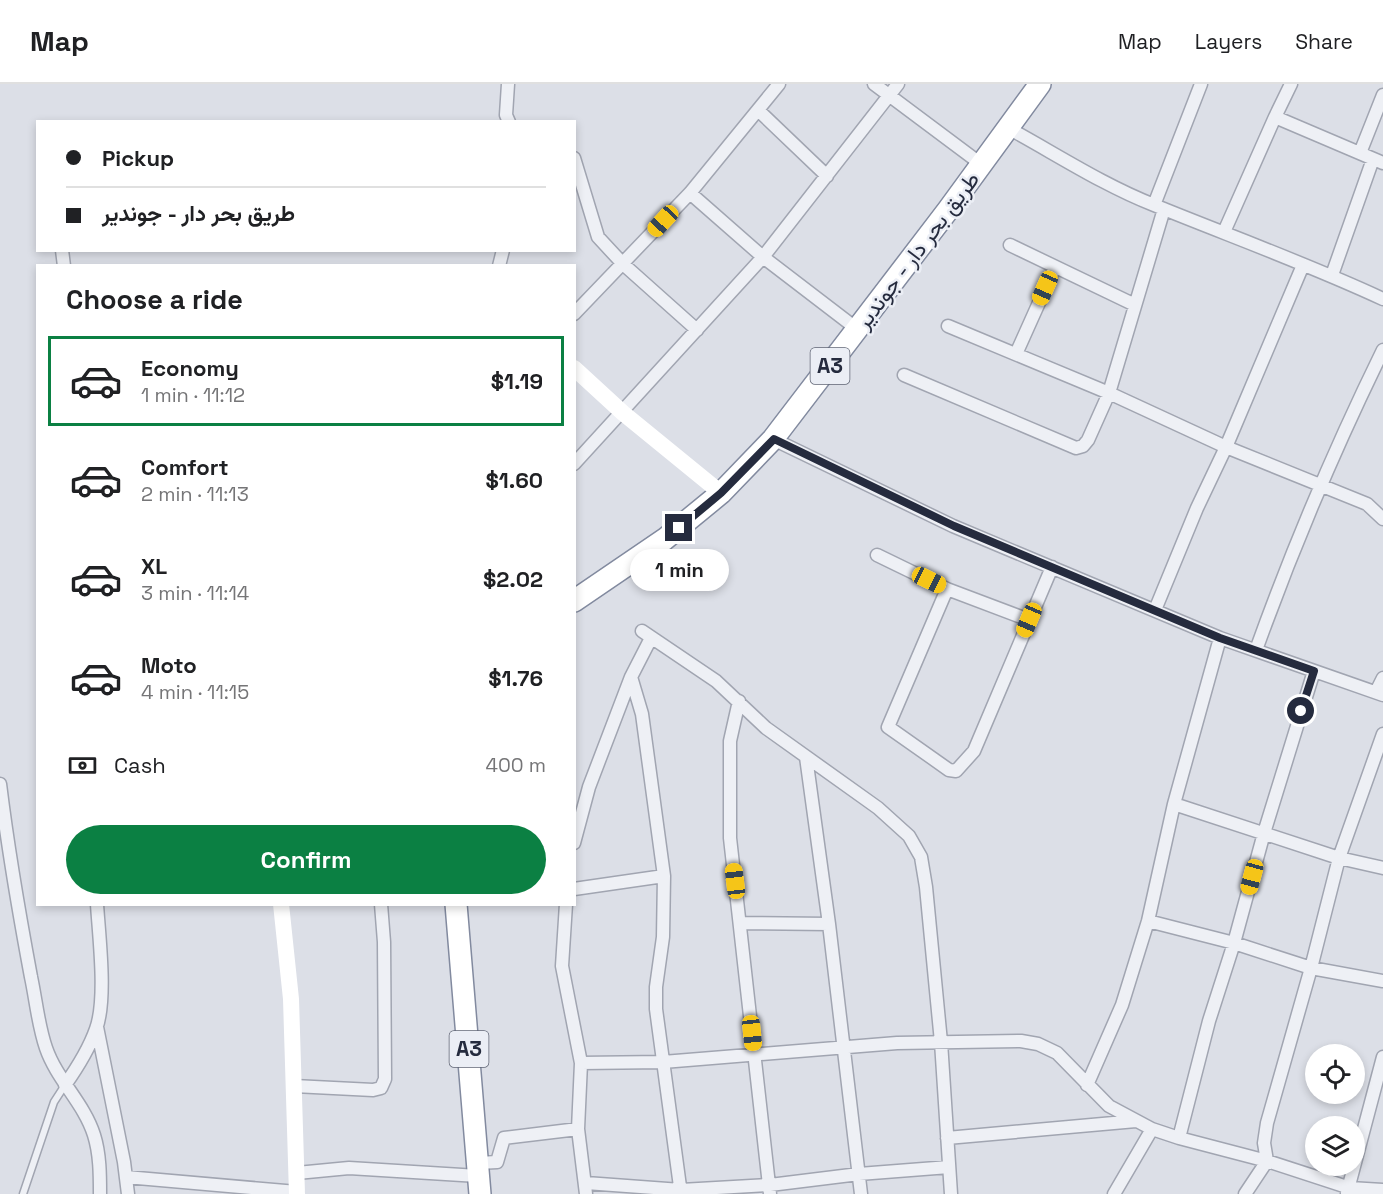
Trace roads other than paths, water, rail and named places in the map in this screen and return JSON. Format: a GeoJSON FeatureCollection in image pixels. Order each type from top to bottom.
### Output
{"type":"FeatureCollection","features":[{"type":"Feature","properties":{"kind":"highway","name":"طريق بحر دار - جوندير"},"geometry":{"type":"LineString","coordinates":[[576,600],[665,539],[721,493],[774,439],[1040,84]]}},
{"type":"Feature","properties":{"kind":"highway","name":"A3"},"geometry":{"type":"LineString","coordinates":[[456,906],[479,1178]]}},
{"type":"Feature","properties":{"kind":"street"},"geometry":{"type":"LineString","coordinates":[[508,84],[506,115],[508,120]]}},
{"type":"Feature","properties":{"kind":"street"},"geometry":{"type":"LineString","coordinates":[[576,312],[690,193],[779,84]]}},
{"type":"Feature","properties":{"kind":"street"},"geometry":{"type":"LineString","coordinates":[[874,84],[981,164]]}},
{"type":"Feature","properties":{"kind":"street"},"geometry":{"type":"LineString","coordinates":[[576,462],[763,257],[898,84]]}},
{"type":"Feature","properties":{"kind":"street"},"geometry":{"type":"LineString","coordinates":[[904,375],[1076,447],[1083,446],[1088,441],[1109,393],[1135,305],[1159,207],[1201,84]]}},
{"type":"Feature","properties":{"kind":"street"},"geometry":{"type":"LineString","coordinates":[[1224,232],[1291,84]]}},
{"type":"Feature","properties":{"kind":"street"},"geometry":{"type":"LineString","coordinates":[[1360,153],[1383,95]]}},
{"type":"Feature","properties":{"kind":"street"},"geometry":{"type":"LineString","coordinates":[[758,110],[827,176]]}},
{"type":"Feature","properties":{"kind":"street"},"geometry":{"type":"LineString","coordinates":[[1275,117],[1378,161],[1332,275]]}},
{"type":"Feature","properties":{"kind":"street"},"geometry":{"type":"LineString","coordinates":[[1008,128],[1120,189],[1159,207],[1332,275],[1383,299]]}},
{"type":"Feature","properties":{"kind":"street"},"geometry":{"type":"LineString","coordinates":[[576,165],[598,237],[623,264],[697,330]]}},
{"type":"Feature","properties":{"kind":"street"},"geometry":{"type":"LineString","coordinates":[[690,193],[763,257],[858,329]]}},
{"type":"Feature","properties":{"kind":"street"},"geometry":{"type":"LineString","coordinates":[[1010,245],[1135,305]]}},
{"type":"Feature","properties":{"kind":"street"},"geometry":{"type":"LineString","coordinates":[[1155,610],[1303,265]]}},
{"type":"Feature","properties":{"kind":"street"},"geometry":{"type":"LineString","coordinates":[[1016,354],[1055,267]]}},
{"type":"Feature","properties":{"kind":"street"},"geometry":{"type":"LineString","coordinates":[[948,326],[1109,393],[1226,447],[1367,504],[1383,519]]}},
{"type":"Feature","properties":{"kind":"street"},"geometry":{"type":"LineString","coordinates":[[1256,650],[1320,484],[1383,350]]}},
{"type":"Feature","properties":{"kind":"street"},"geometry":{"type":"LineString","coordinates":[[576,370],[623,413],[721,493]]}},
{"type":"Feature","properties":{"kind":"street"},"geometry":{"type":"LineString","coordinates":[[774,439],[954,526],[1220,638],[1379,694],[1383,678]]}},
{"type":"Feature","properties":{"kind":"street"},"geometry":{"type":"LineString","coordinates":[[877,555],[947,589],[1029,620]]}},
{"type":"Feature","properties":{"kind":"street"},"geometry":{"type":"LineString","coordinates":[[947,589],[888,727],[949,770],[956,771],[974,752],[1052,567]]}},
{"type":"Feature","properties":{"kind":"street"},"geometry":{"type":"LineString","coordinates":[[576,836],[589,787],[646,634],[716,681],[766,728],[878,808],[909,836],[921,858],[926,887],[941,1042],[951,1194]]}},
{"type":"Feature","properties":{"kind":"street"},"geometry":{"type":"LineString","coordinates":[[1087,1085],[1122,1005],[1148,921],[1174,804],[1220,638]]}},
{"type":"Feature","properties":{"kind":"street"},"geometry":{"type":"LineString","coordinates":[[1179,1138],[1209,1021],[1314,671]]}},
{"type":"Feature","properties":{"kind":"street"},"geometry":{"type":"LineString","coordinates":[[631,677],[642,714],[664,876],[663,937],[656,987],[656,1009],[681,1192]]}},
{"type":"Feature","properties":{"kind":"street"},"geometry":{"type":"LineString","coordinates":[[739,701],[730,741],[729,827],[770,1189]]}},
{"type":"Feature","properties":{"kind":"street"},"geometry":{"type":"LineString","coordinates":[[1245,1194],[1266,1161],[1264,1143],[1266,1123],[1311,969],[1339,858],[1383,734]]}},
{"type":"Feature","properties":{"kind":"street"},"geometry":{"type":"LineString","coordinates":[[806,757],[829,924],[861,1194]]}},
{"type":"Feature","properties":{"kind":"street"},"geometry":{"type":"LineString","coordinates":[[0,784],[15,896],[45,1047],[56,1072],[82,1111],[94,1135],[100,1173],[100,1194]]}},
{"type":"Feature","properties":{"kind":"street"},"geometry":{"type":"LineString","coordinates":[[1174,804],[1339,858],[1383,868]]}},
{"type":"Feature","properties":{"kind":"street"},"geometry":{"type":"LineString","coordinates":[[576,890],[664,876]]}},
{"type":"Feature","properties":{"kind":"street"},"geometry":{"type":"LineString","coordinates":[[97,906],[101,990],[97,1027],[128,1194]]}},
{"type":"Feature","properties":{"kind":"street"},"geometry":{"type":"LineString","coordinates":[[126,1177],[297,1193],[291,999],[281,906]]}},
{"type":"Feature","properties":{"kind":"street"},"geometry":{"type":"LineString","coordinates":[[294,1086],[373,1090],[381,1088],[385,1079],[384,942],[381,906]]}},
{"type":"Feature","properties":{"kind":"street"},"geometry":{"type":"LineString","coordinates":[[566,906],[562,966],[581,1063],[578,1129],[586,1189],[681,1192],[770,1189],[859,1174],[949,1167]]}},
{"type":"Feature","properties":{"kind":"street"},"geometry":{"type":"LineString","coordinates":[[1148,921],[1234,943],[1311,969],[1383,981]]}},
{"type":"Feature","properties":{"kind":"street"},"geometry":{"type":"LineString","coordinates":[[740,923],[829,924]]}},
{"type":"Feature","properties":{"kind":"street"},"geometry":{"type":"LineString","coordinates":[[65,1085],[79,1066],[97,1027]]}},
{"type":"Feature","properties":{"kind":"street"},"geometry":{"type":"LineString","coordinates":[[581,1063],[663,1062],[897,1043],[1021,1041],[1038,1044],[1058,1053],[1109,1106],[1152,1129],[1266,1161],[1348,1191],[1383,1190]]}},
{"type":"Feature","properties":{"kind":"street"},"geometry":{"type":"LineString","coordinates":[[1348,1191],[1383,1057]]}},
{"type":"Feature","properties":{"kind":"street"},"geometry":{"type":"LineString","coordinates":[[947,1138],[1136,1121]]}},
{"type":"Feature","properties":{"kind":"street"},"geometry":{"type":"LineString","coordinates":[[297,1173],[349,1168],[479,1178],[497,1162],[504,1138],[578,1129]]}},
{"type":"Feature","properties":{"kind":"street"},"geometry":{"type":"LineString","coordinates":[[1114,1194],[1152,1129]]}},
{"type":"Feature","properties":{"kind":"lane"},"geometry":{"type":"LineString","coordinates":[[23,1194],[50,1111],[65,1085]]}}]}
